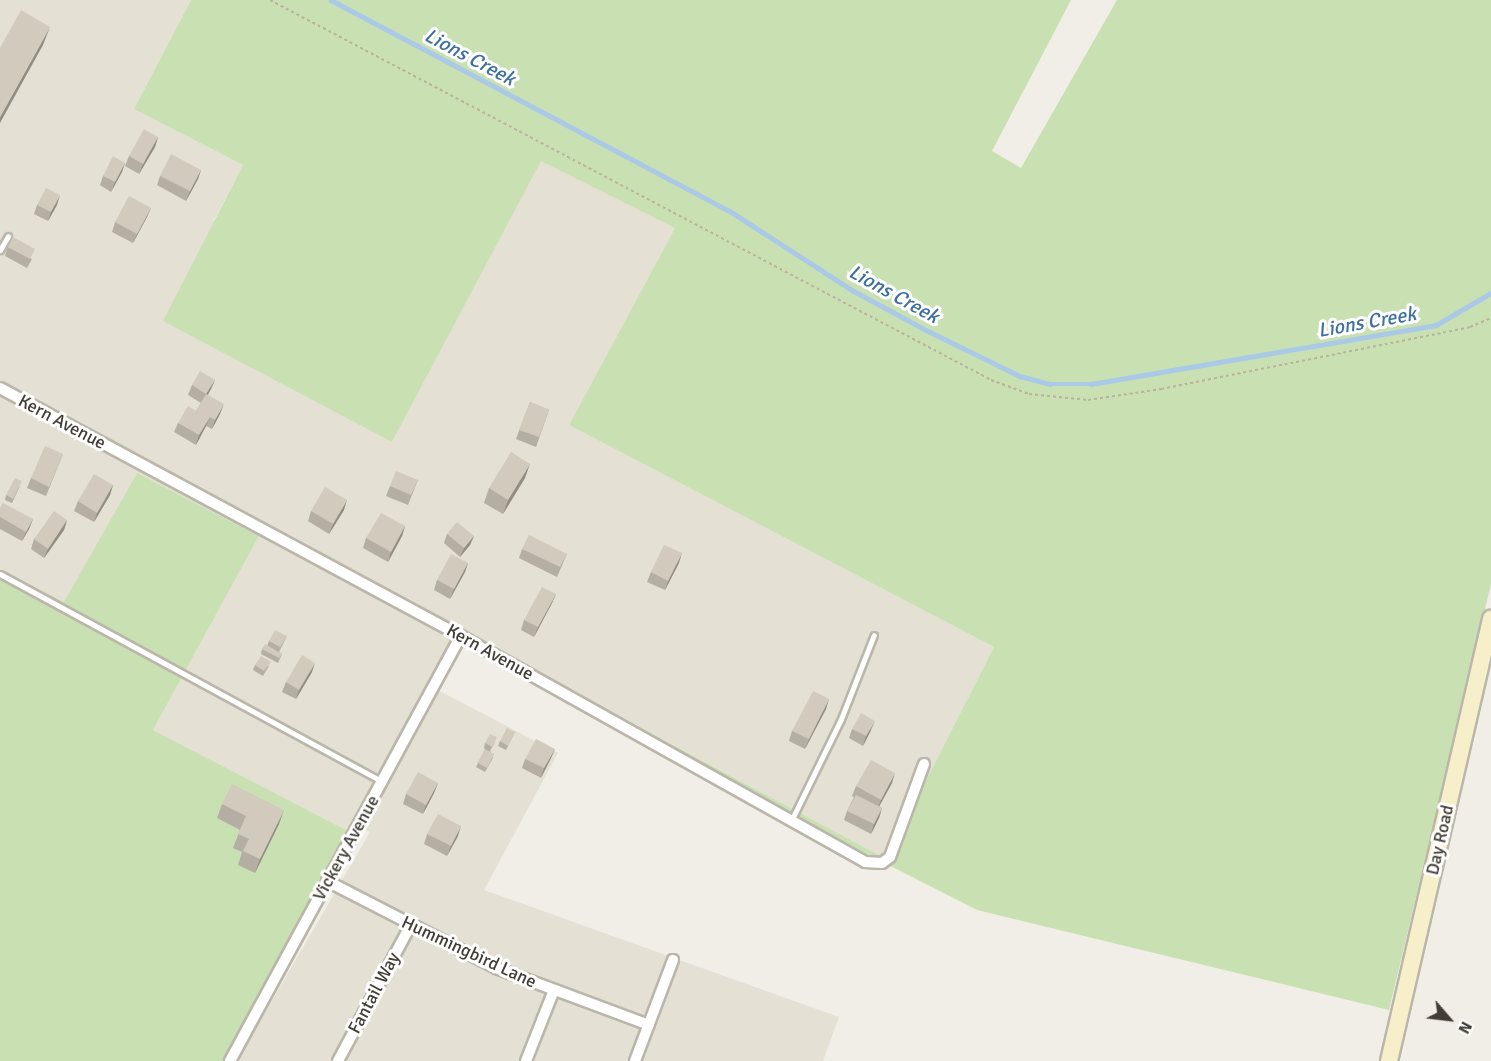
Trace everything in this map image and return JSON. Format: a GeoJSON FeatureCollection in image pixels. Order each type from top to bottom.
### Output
{"type":"FeatureCollection","features":[{"type":"Feature","properties":{"kind":"street","name":"Kern Avenue"},"geometry":{"type":"LineString","coordinates":[[0,388],[461,636],[792,819],[865,862],[882,863],[890,857],[899,839],[924,764]]}},
{"type":"Feature","properties":{"kind":"street","name":"Day Road"},"geometry":{"type":"LineString","coordinates":[[1389,1061],[1491,619]]}},
{"type":"Feature","properties":{"kind":"street","name":"Vickery Avenue"},"geometry":{"type":"LineString","coordinates":[[230,1061],[384,782],[461,636]]}},
{"type":"Feature","properties":{"kind":"street","name":"Hummingbird Lane"},"geometry":{"type":"LineString","coordinates":[[327,882],[496,968],[649,1025]]}},
{"type":"Feature","properties":{"kind":"street","name":"Fantail Way"},"geometry":{"type":"LineString","coordinates":[[338,1061],[410,926]]}},
{"type":"Feature","properties":{"kind":"street"},"geometry":{"type":"LineString","coordinates":[[635,1061],[673,960]]}},
{"type":"Feature","properties":{"kind":"street"},"geometry":{"type":"LineString","coordinates":[[526,1061],[554,990]]}},
{"type":"Feature","properties":{"kind":"lane"},"geometry":{"type":"LineString","coordinates":[[0,250],[8,236]]}},
{"type":"Feature","properties":{"kind":"lane"},"geometry":{"type":"LineString","coordinates":[[0,574],[384,782]]}},
{"type":"Feature","properties":{"kind":"lane"},"geometry":{"type":"LineString","coordinates":[[792,819],[841,719],[874,635]]}},
{"type":"Feature","properties":{"kind":"path"},"geometry":{"type":"LineString","coordinates":[[270,0],[773,262],[991,380],[1029,394],[1088,400],[1161,389],[1470,327],[1491,318]]}},
{"type":"Feature","properties":{"kind":"shaded area"},"geometry":{"type":"Polygon","coordinates":[[[0,0],[191,0],[134,109],[243,165],[214,220],[392,442],[541,160],[675,228],[569,425],[994,647],[886,859],[463,632],[434,688],[558,753],[484,890],[839,1017],[823,1061],[237,1061],[370,832],[353,822],[348,831],[153,730],[259,536],[137,473],[64,603],[0,571],[0,0]]]}},
{"type":"Feature","properties":{"kind":"green space"},"geometry":{"type":"Polygon","coordinates":[[[191,0],[1071,0],[992,151],[1021,168],[1117,0],[1491,0],[1491,584],[1389,1010],[977,910],[814,827],[462,632],[886,859],[994,647],[569,425],[675,228],[541,161],[392,442],[163,321],[243,165],[134,109],[191,0]]]}},
{"type":"Feature","properties":{"kind":"green space"},"geometry":{"type":"Polygon","coordinates":[[[137,473],[259,536],[153,730],[348,831],[304,911],[236,1061],[0,1061],[0,571],[64,602],[137,473]]]}},
{"type":"Feature","properties":{"kind":"building"},"geometry":{"type":"Polygon","coordinates":[[[21,10],[50,27],[0,117],[0,48],[21,10]]]}},
{"type":"Feature","properties":{"kind":"building"},"geometry":{"type":"Polygon","coordinates":[[[144,129],[158,137],[143,164],[129,156],[144,129]]]}},
{"type":"Feature","properties":{"kind":"building"},"geometry":{"type":"Polygon","coordinates":[[[171,154],[201,170],[190,191],[160,176],[171,154]]]}},
{"type":"Feature","properties":{"kind":"building"},"geometry":{"type":"Polygon","coordinates":[[[113,156],[125,163],[115,182],[103,176],[113,156]]]}},
{"type":"Feature","properties":{"kind":"building"},"geometry":{"type":"Polygon","coordinates":[[[46,188],[60,195],[51,212],[37,205],[46,188]]]}},
{"type":"Feature","properties":{"kind":"building"},"geometry":{"type":"Polygon","coordinates":[[[129,196],[151,208],[137,234],[115,222],[129,196]]]}},
{"type":"Feature","properties":{"kind":"building"},"geometry":{"type":"Polygon","coordinates":[[[13,237],[35,249],[30,259],[8,247],[13,237]]]}},
{"type":"Feature","properties":{"kind":"building"},"geometry":{"type":"Polygon","coordinates":[[[200,371],[215,380],[206,394],[192,385],[200,371]]]}},
{"type":"Feature","properties":{"kind":"building"},"geometry":{"type":"Polygon","coordinates":[[[206,394],[224,404],[215,420],[210,417],[199,435],[178,423],[188,406],[196,411],[206,394]]]}},
{"type":"Feature","properties":{"kind":"building"},"geometry":{"type":"Polygon","coordinates":[[[530,402],[549,410],[539,437],[519,430],[530,402]]]}},
{"type":"Feature","properties":{"kind":"building"},"geometry":{"type":"Polygon","coordinates":[[[45,446],[63,454],[49,487],[31,478],[45,446]]]}},
{"type":"Feature","properties":{"kind":"building"},"geometry":{"type":"Polygon","coordinates":[[[511,452],[530,464],[508,500],[489,488],[511,452]]]}},
{"type":"Feature","properties":{"kind":"building"},"geometry":{"type":"Polygon","coordinates":[[[396,471],[418,480],[411,495],[390,486],[396,471]]]}},
{"type":"Feature","properties":{"kind":"building"},"geometry":{"type":"Polygon","coordinates":[[[94,474],[113,485],[97,513],[78,501],[94,474]]]}},
{"type":"Feature","properties":{"kind":"building"},"geometry":{"type":"Polygon","coordinates":[[[15,478],[22,481],[13,499],[6,495],[15,478]]]}},
{"type":"Feature","properties":{"kind":"building"},"geometry":{"type":"Polygon","coordinates":[[[325,487],[347,500],[333,524],[311,511],[325,487]]]}},
{"type":"Feature","properties":{"kind":"building"},"geometry":{"type":"Polygon","coordinates":[[[3,503],[33,519],[26,532],[0,517],[0,508],[3,503]]]}},
{"type":"Feature","properties":{"kind":"building"},"geometry":{"type":"Polygon","coordinates":[[[54,511],[67,520],[48,549],[34,539],[54,511]]]}},
{"type":"Feature","properties":{"kind":"building"},"geometry":{"type":"Polygon","coordinates":[[[381,513],[405,526],[391,552],[366,538],[381,513]]]}},
{"type":"Feature","properties":{"kind":"building"},"geometry":{"type":"Polygon","coordinates":[[[457,522],[474,536],[464,548],[447,534],[457,522]]]}},
{"type":"Feature","properties":{"kind":"building"},"geometry":{"type":"Polygon","coordinates":[[[529,535],[567,554],[560,567],[522,549],[529,535]]]}},
{"type":"Feature","properties":{"kind":"building"},"geometry":{"type":"Polygon","coordinates":[[[664,545],[682,553],[668,581],[651,572],[664,545]]]}},
{"type":"Feature","properties":{"kind":"building"},"geometry":{"type":"Polygon","coordinates":[[[451,554],[468,563],[454,589],[437,580],[451,554]]]}},
{"type":"Feature","properties":{"kind":"building"},"geometry":{"type":"Polygon","coordinates":[[[542,587],[556,594],[538,627],[524,620],[542,587]]]}},
{"type":"Feature","properties":{"kind":"building"},"geometry":{"type":"Polygon","coordinates":[[[275,630],[287,636],[280,647],[269,641],[275,630]]]}},
{"type":"Feature","properties":{"kind":"building"},"geometry":{"type":"Polygon","coordinates":[[[265,644],[282,654],[279,658],[262,649],[265,644]]]}},
{"type":"Feature","properties":{"kind":"building"},"geometry":{"type":"Polygon","coordinates":[[[302,655],[315,663],[299,690],[286,682],[302,655]]]}},
{"type":"Feature","properties":{"kind":"building"},"geometry":{"type":"Polygon","coordinates":[[[261,656],[271,662],[264,671],[255,665],[261,656]]]}},
{"type":"Feature","properties":{"kind":"building"},"geometry":{"type":"Polygon","coordinates":[[[813,691],[829,699],[809,739],[792,731],[813,691]]]}},
{"type":"Feature","properties":{"kind":"building"},"geometry":{"type":"Polygon","coordinates":[[[861,713],[875,721],[866,736],[852,729],[861,713]]]}},
{"type":"Feature","properties":{"kind":"building"},"geometry":{"type":"Polygon","coordinates":[[[507,728],[515,732],[508,746],[500,741],[507,728]]]}},
{"type":"Feature","properties":{"kind":"building"},"geometry":{"type":"Polygon","coordinates":[[[490,734],[497,737],[492,747],[485,743],[490,734]]]}},
{"type":"Feature","properties":{"kind":"building"},"geometry":{"type":"Polygon","coordinates":[[[536,739],[555,749],[544,768],[525,759],[536,739]]]}},
{"type":"Feature","properties":{"kind":"building"},"geometry":{"type":"Polygon","coordinates":[[[485,749],[494,754],[487,768],[478,763],[485,749]]]}},
{"type":"Feature","properties":{"kind":"building"},"geometry":{"type":"Polygon","coordinates":[[[871,760],[895,773],[881,800],[856,786],[871,760]]]}},
{"type":"Feature","properties":{"kind":"building"},"geometry":{"type":"Polygon","coordinates":[[[418,772],[438,783],[426,805],[406,794],[418,772]]]}},
{"type":"Feature","properties":{"kind":"building"},"geometry":{"type":"Polygon","coordinates":[[[232,784],[284,810],[260,859],[243,851],[249,839],[238,834],[246,816],[222,804],[232,784]]]}},
{"type":"Feature","properties":{"kind":"building"},"geometry":{"type":"Polygon","coordinates":[[[856,795],[882,808],[874,824],[847,811],[856,795]]]}},
{"type":"Feature","properties":{"kind":"building"},"geometry":{"type":"Polygon","coordinates":[[[438,814],[461,826],[451,846],[427,834],[438,814]]]}},
{"type":"Feature","properties":{"kind":"waterway","name":"Lions Creek"},"geometry":{"type":"LineString","coordinates":[[331,0],[733,213],[852,290],[926,330],[1020,376],[1050,384],[1091,384],[1436,325],[1491,293]]}}]}
